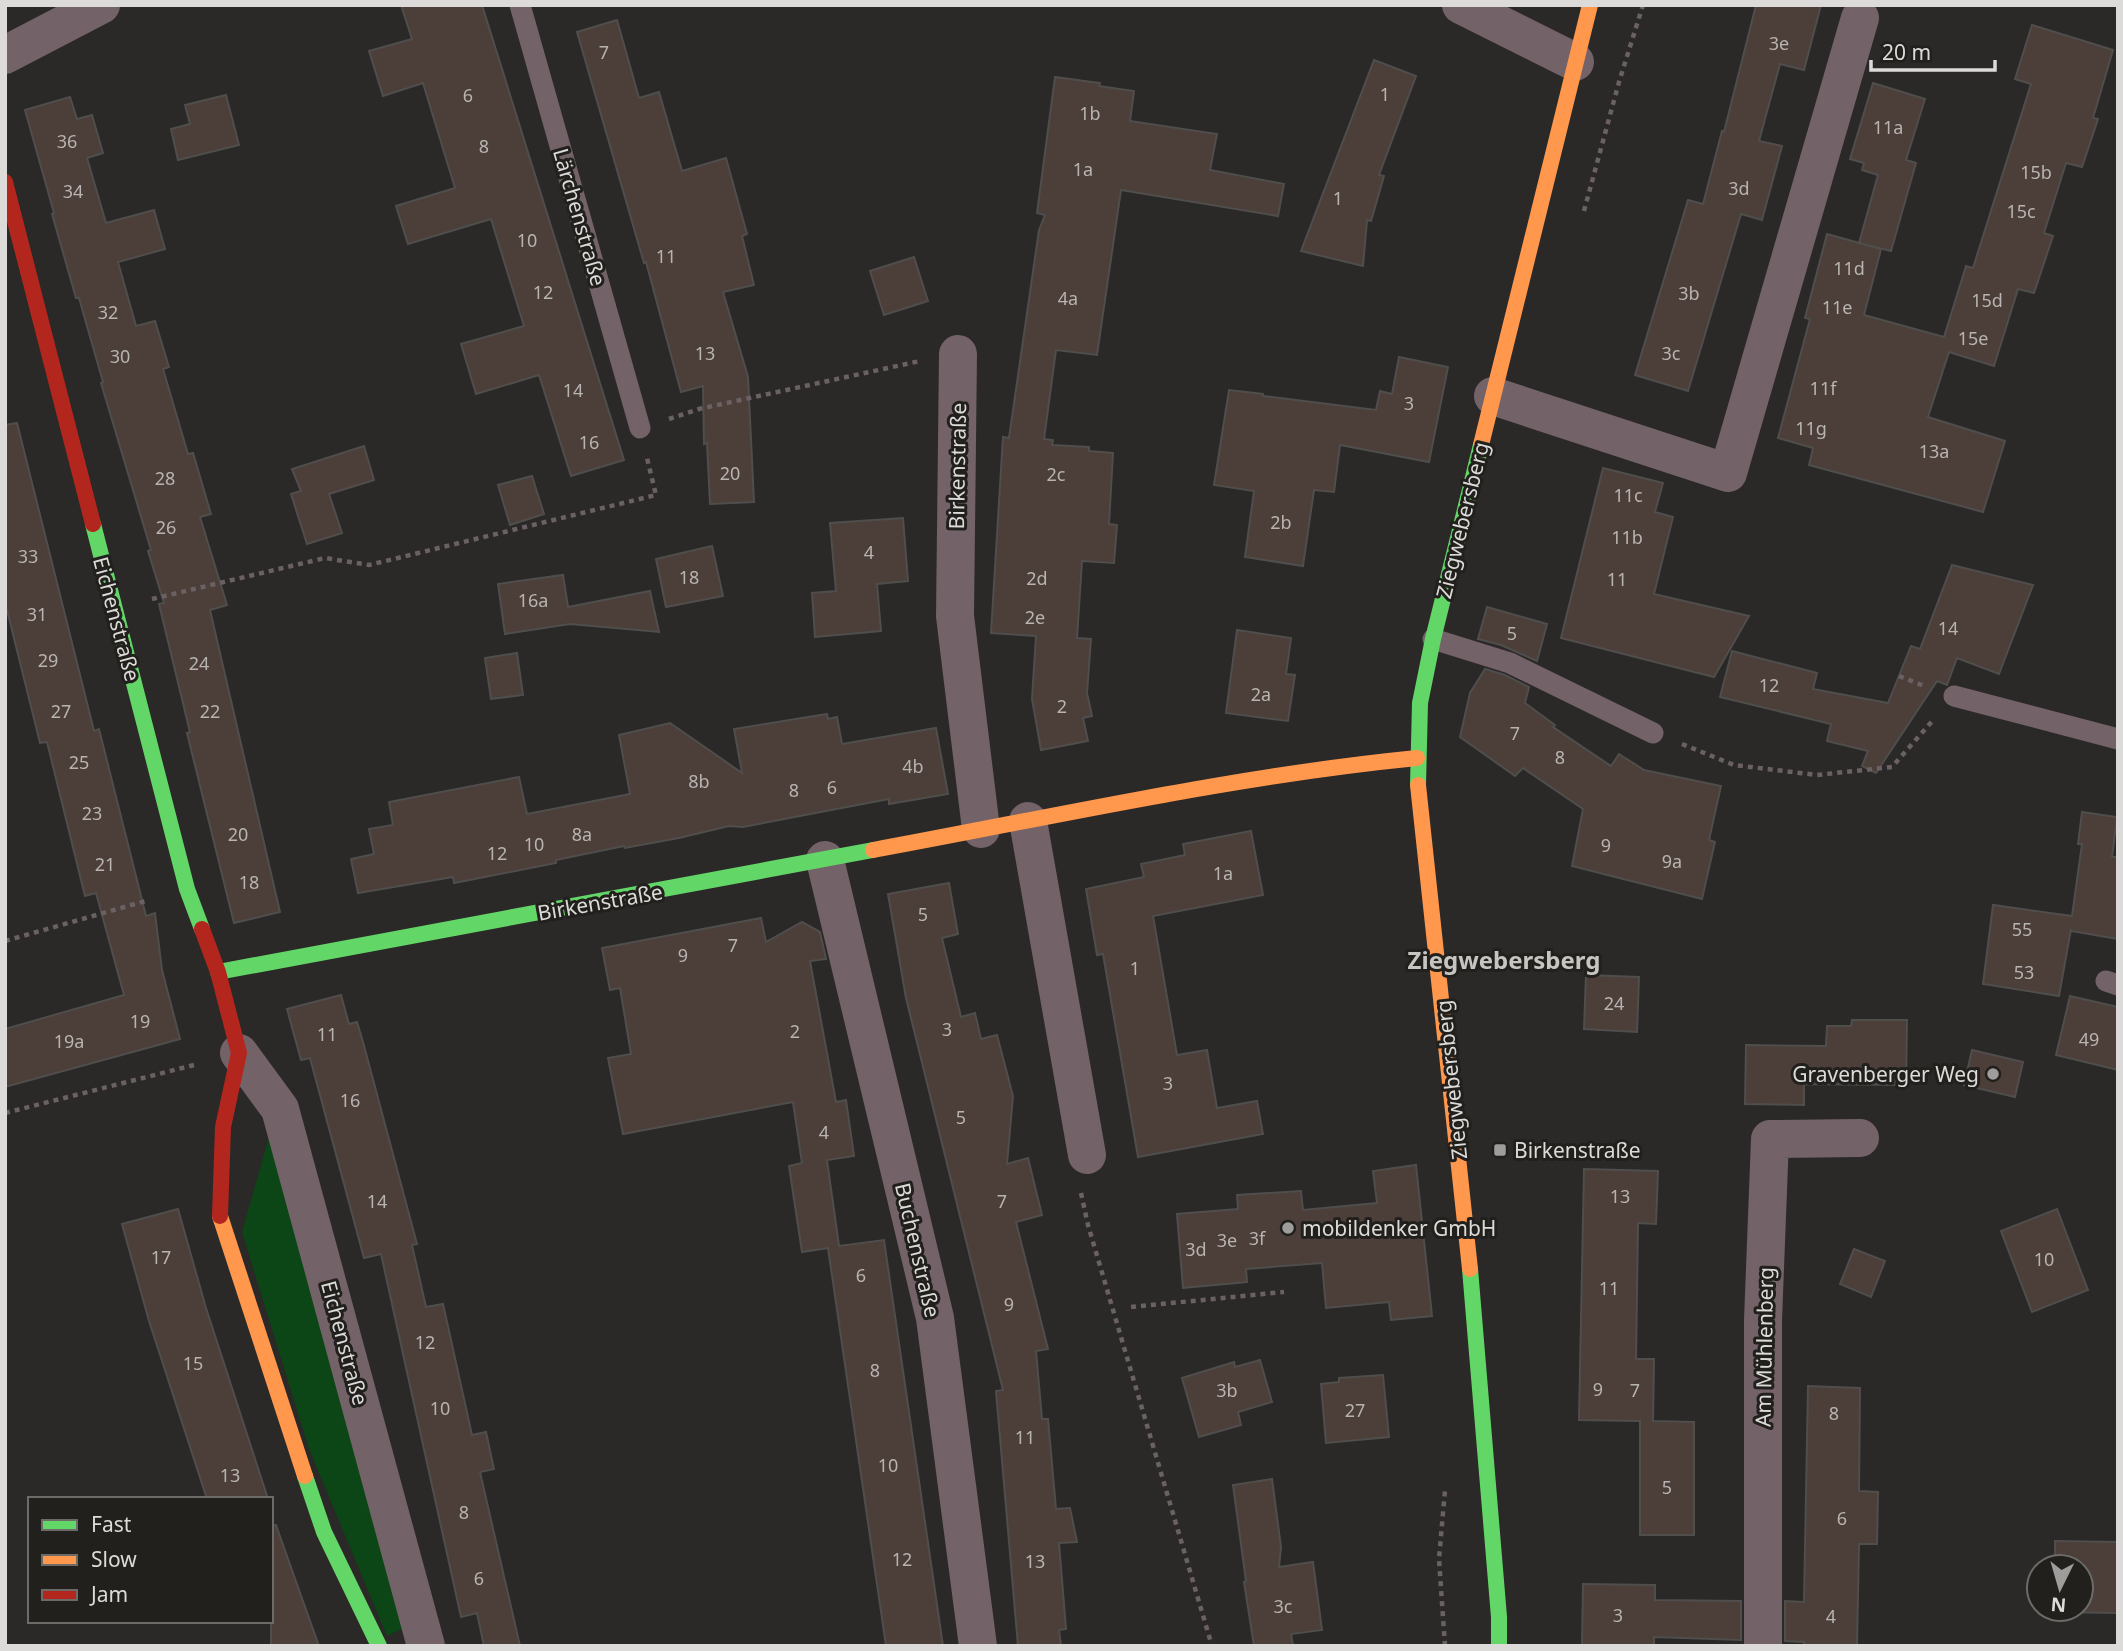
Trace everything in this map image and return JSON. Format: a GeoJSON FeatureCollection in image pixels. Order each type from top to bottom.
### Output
{"type":"FeatureCollection","features":[{"type":"Feature","properties":{"kind":"street"},"geometry":{"type":"LineString","coordinates":[[5,55],[101,5]]}},
{"type":"Feature","properties":{"kind":"street"},"geometry":{"type":"LineString","coordinates":[[1461,5],[1575,62]]}},
{"type":"Feature","properties":{"kind":"street","name":"Ziegwebersberg"},"geometry":{"type":"LineString","coordinates":[[1499,1646],[1499,1617],[1477,1347],[1438,961],[1419,807],[1417,758],[1420,703],[1433,639],[1590,5]]}},
{"type":"Feature","properties":{"kind":"street"},"geometry":{"type":"LineString","coordinates":[[1493,396],[1728,473],[1860,18]]}},
{"type":"Feature","properties":{"kind":"street","name":"Eichenstraße"},"geometry":{"type":"LineString","coordinates":[[5,182],[187,889],[218,972],[239,1053],[280,1109],[426,1646]]}},
{"type":"Feature","properties":{"kind":"street","name":"Birkenstraße"},"geometry":{"type":"LineString","coordinates":[[958,354],[954,616],[981,829]]}},
{"type":"Feature","properties":{"kind":"street","name":"Birkenstraße"},"geometry":{"type":"LineString","coordinates":[[218,972],[1230,784],[1365,763],[1417,758]]}},
{"type":"Feature","properties":{"kind":"street"},"geometry":{"type":"LineString","coordinates":[[1028,821],[1087,1155]]}},
{"type":"Feature","properties":{"kind":"street","name":"Buchenstraße"},"geometry":{"type":"LineString","coordinates":[[825,860],[935,1318],[978,1646]]}},
{"type":"Feature","properties":{"kind":"street","name":"Eichenstraße"},"geometry":{"type":"LineString","coordinates":[[239,1053],[223,1127],[220,1220],[324,1532],[379,1646]]}},
{"type":"Feature","properties":{"kind":"street","name":"Am Mühlenberg"},"geometry":{"type":"LineString","coordinates":[[1763,1646],[1763,1321],[1770,1139],[1860,1138]]}},
{"type":"Feature","properties":{"kind":"lane","name":"Lärchenstraße"},"geometry":{"type":"LineString","coordinates":[[520,5],[640,428]]}},
{"type":"Feature","properties":{"kind":"lane"},"geometry":{"type":"LineString","coordinates":[[1433,639],[1510,663],[1653,733]]}},
{"type":"Feature","properties":{"kind":"lane"},"geometry":{"type":"LineString","coordinates":[[1954,696],[2118,739]]}},
{"type":"Feature","properties":{"kind":"path"},"geometry":{"type":"LineString","coordinates":[[114,608],[325,558],[369,565],[656,495],[640,428],[698,410],[958,354]]}},
{"type":"Feature","properties":{"kind":"path"},"geometry":{"type":"LineString","coordinates":[[1653,733],[1734,765],[1817,775],[1892,767],[1954,696]]}},
{"type":"Feature","properties":{"kind":"path"},"geometry":{"type":"LineString","coordinates":[[5,941],[187,889]]}},
{"type":"Feature","properties":{"kind":"path"},"geometry":{"type":"LineString","coordinates":[[5,1112],[239,1053]]}},
{"type":"Feature","properties":{"kind":"path"},"geometry":{"type":"LineString","coordinates":[[1087,1155],[1076,1169],[1088,1225],[1212,1646]]}},
{"type":"Feature","properties":{"kind":"path"},"geometry":{"type":"LineString","coordinates":[[1131,1307],[1284,1292]]}},
{"type":"Feature","properties":{"kind":"green space"},"geometry":{"type":"Polygon","coordinates":[[[273,1123],[409,1626],[387,1636],[309,1449],[242,1232],[273,1123]]]}},
{"type":"Feature","properties":{"kind":"building"},"geometry":{"type":"Polygon","coordinates":[[[401,5],[482,5],[624,460],[571,476],[539,375],[476,394],[461,344],[524,326],[491,219],[408,244],[396,206],[455,188],[423,83],[383,96],[369,51],[412,39],[401,5]]]}},
{"type":"Feature","properties":{"kind":"building"},"geometry":{"type":"Polygon","coordinates":[[[1756,5],[1821,5],[1804,70],[1780,64],[1759,141],[1782,146],[1762,220],[1741,214],[1688,391],[1635,375],[1688,200],[1703,204],[1756,5]]]}},
{"type":"Feature","properties":{"kind":"building"},"geometry":{"type":"Polygon","coordinates":[[[617,20],[639,98],[659,92],[682,171],[726,158],[747,234],[742,236],[754,285],[723,292],[748,377],[754,502],[710,504],[707,443],[704,444],[703,386],[681,392],[646,262],[644,263],[577,32],[617,20]]]}},
{"type":"Feature","properties":{"kind":"building"},"geometry":{"type":"Polygon","coordinates":[[[2032,25],[2113,50],[2093,118],[2098,119],[2082,167],[2066,163],[2044,233],[2053,236],[2034,293],[2018,289],[1994,366],[1949,352],[1928,417],[2005,441],[1983,512],[1809,465],[1813,448],[1778,438],[1810,319],[1805,318],[1827,234],[1881,249],[1864,315],[1944,337],[1966,266],[1973,268],[2031,84],[2015,79],[2032,25]]]}},
{"type":"Feature","properties":{"kind":"building"},"geometry":{"type":"Polygon","coordinates":[[[1374,60],[1416,76],[1379,175],[1384,176],[1371,221],[1367,220],[1363,266],[1301,251],[1374,60]]]}},
{"type":"Feature","properties":{"kind":"building"},"geometry":{"type":"Polygon","coordinates":[[[1055,77],[1134,91],[1130,121],[1217,134],[1210,170],[1284,184],[1278,216],[1121,190],[1097,355],[1056,350],[1044,439],[1053,440],[1052,445],[1089,447],[1089,451],[1113,453],[1109,524],[1117,525],[1114,563],[1082,561],[1077,638],[1091,639],[1087,693],[1092,716],[1083,718],[1088,741],[1041,750],[1032,699],[1036,636],[991,633],[1003,437],[1009,438],[1039,230],[1045,215],[1037,213],[1055,77]]]}},
{"type":"Feature","properties":{"kind":"building"},"geometry":{"type":"Polygon","coordinates":[[[1873,83],[1925,99],[1906,160],[1916,163],[1891,251],[1859,243],[1878,175],[1862,170],[1864,163],[1850,159],[1873,83]]]}},
{"type":"Feature","properties":{"kind":"building"},"geometry":{"type":"Polygon","coordinates":[[[226,95],[239,145],[178,160],[171,129],[190,124],[185,105],[226,95]]]}},
{"type":"Feature","properties":{"kind":"building"},"geometry":{"type":"Polygon","coordinates":[[[70,97],[77,119],[92,115],[103,153],[87,158],[106,223],[154,210],[165,249],[118,262],[136,326],[155,321],[169,367],[163,369],[188,454],[193,453],[211,514],[200,517],[227,605],[210,610],[280,912],[234,923],[187,733],[190,732],[159,604],[164,603],[148,551],[151,550],[101,383],[103,382],[79,298],[76,298],[25,110],[70,97]]]}},
{"type":"Feature","properties":{"kind":"building"},"geometry":{"type":"Polygon","coordinates":[[[914,257],[928,301],[884,315],[870,271],[914,257]]]}},
{"type":"Feature","properties":{"kind":"building"},"geometry":{"type":"Polygon","coordinates":[[[1399,357],[1448,367],[1429,462],[1340,445],[1334,492],[1314,490],[1303,566],[1245,557],[1254,491],[1214,485],[1229,390],[1376,410],[1380,391],[1392,394],[1399,357]]]}},
{"type":"Feature","properties":{"kind":"building"},"geometry":{"type":"Polygon","coordinates":[[[17,423],[94,731],[99,729],[146,916],[155,913],[162,970],[180,1039],[5,1087],[5,1029],[124,995],[96,893],[85,896],[47,742],[40,743],[5,602],[5,425],[17,423]]]}},
{"type":"Feature","properties":{"kind":"building"},"geometry":{"type":"Polygon","coordinates":[[[364,446],[374,480],[329,494],[342,533],[307,544],[291,494],[301,491],[292,469],[364,446]]]}},
{"type":"Feature","properties":{"kind":"building"},"geometry":{"type":"Polygon","coordinates":[[[1603,468],[1663,483],[1655,512],[1673,517],[1654,594],[1749,616],[1714,677],[1561,638],[1603,468]]]}},
{"type":"Feature","properties":{"kind":"building"},"geometry":{"type":"Polygon","coordinates":[[[532,476],[544,514],[510,525],[498,485],[532,476]]]}},
{"type":"Feature","properties":{"kind":"building"},"geometry":{"type":"Polygon","coordinates":[[[903,518],[908,581],[877,584],[881,631],[815,637],[812,593],[836,591],[830,523],[903,518]]]}},
{"type":"Feature","properties":{"kind":"building"},"geometry":{"type":"Polygon","coordinates":[[[712,546],[723,596],[666,607],[656,559],[712,546]]]}},
{"type":"Feature","properties":{"kind":"building"},"geometry":{"type":"Polygon","coordinates":[[[1952,565],[2033,585],[1999,674],[1957,658],[1947,685],[1937,681],[1876,773],[1862,766],[1868,751],[1827,741],[1831,724],[1720,697],[1732,651],[1817,673],[1813,689],[1888,703],[1911,646],[1920,649],[1952,565]]]}},
{"type":"Feature","properties":{"kind":"building"},"geometry":{"type":"Polygon","coordinates":[[[563,575],[568,607],[650,591],[659,632],[570,624],[505,634],[498,584],[563,575]]]}},
{"type":"Feature","properties":{"kind":"building"},"geometry":{"type":"Polygon","coordinates":[[[1487,607],[1547,624],[1537,661],[1501,645],[1478,639],[1487,607]]]}},
{"type":"Feature","properties":{"kind":"building"},"geometry":{"type":"Polygon","coordinates":[[[1237,630],[1291,638],[1286,674],[1295,675],[1288,721],[1226,713],[1237,630]]]}},
{"type":"Feature","properties":{"kind":"building"},"geometry":{"type":"Polygon","coordinates":[[[517,653],[523,695],[491,699],[485,658],[517,653]]]}},
{"type":"Feature","properties":{"kind":"building"},"geometry":{"type":"Polygon","coordinates":[[[1485,669],[1529,687],[1525,703],[1555,725],[1553,727],[1611,766],[1619,754],[1644,770],[1721,786],[1709,840],[1715,842],[1702,899],[1572,866],[1583,809],[1523,768],[1515,776],[1460,737],[1470,693],[1485,669]]]}},
{"type":"Feature","properties":{"kind":"building"},"geometry":{"type":"Polygon","coordinates":[[[827,714],[828,719],[837,717],[842,744],[936,728],[948,794],[889,804],[889,799],[743,827],[729,826],[454,883],[453,877],[358,893],[351,859],[374,854],[369,829],[393,825],[389,802],[519,777],[527,814],[630,794],[619,735],[670,723],[742,773],[734,729],[827,714]]]}},
{"type":"Feature","properties":{"kind":"building"},"geometry":{"type":"Polygon","coordinates":[[[2082,812],[2117,817],[2112,857],[2118,857],[2118,939],[2071,929],[2059,996],[1983,984],[1993,905],[2072,916],[2082,844],[2078,844],[2082,812]]]}},
{"type":"Feature","properties":{"kind":"building"},"geometry":{"type":"Polygon","coordinates":[[[1251,831],[1263,895],[1153,916],[1177,1055],[1207,1050],[1217,1108],[1257,1101],[1263,1134],[1138,1157],[1103,954],[1097,955],[1086,889],[1144,877],[1141,864],[1185,855],[1183,844],[1251,831]]]}},
{"type":"Feature","properties":{"kind":"building"},"geometry":{"type":"Polygon","coordinates":[[[949,883],[958,934],[942,938],[961,1017],[975,1013],[981,1039],[997,1035],[1013,1096],[1007,1164],[1028,1158],[1042,1215],[1016,1222],[1048,1349],[1036,1351],[1042,1419],[1048,1419],[1056,1509],[1070,1508],[1077,1542],[1059,1543],[1066,1629],[1059,1630],[1061,1646],[1018,1646],[996,1391],[1003,1390],[906,998],[888,894],[949,883]]]}},
{"type":"Feature","properties":{"kind":"building"},"geometry":{"type":"Polygon","coordinates":[[[761,918],[766,942],[802,922],[820,932],[826,959],[810,961],[836,1102],[846,1100],[854,1156],[827,1160],[839,1246],[884,1240],[943,1646],[886,1646],[828,1248],[802,1252],[789,1166],[802,1163],[793,1102],[623,1134],[608,1058],[631,1054],[620,988],[610,990],[602,948],[761,918]]]}},
{"type":"Feature","properties":{"kind":"building"},"geometry":{"type":"Polygon","coordinates":[[[1586,975],[1639,977],[1637,1032],[1584,1029],[1586,975]]]}},
{"type":"Feature","properties":{"kind":"building"},"geometry":{"type":"Polygon","coordinates":[[[341,995],[349,1024],[357,1022],[363,1042],[417,1244],[412,1245],[426,1307],[443,1304],[472,1435],[486,1432],[494,1469],[480,1472],[520,1646],[484,1646],[477,1613],[461,1617],[381,1254],[364,1258],[310,1058],[301,1060],[287,1009],[341,995]]]}},
{"type":"Feature","properties":{"kind":"building"},"geometry":{"type":"Polygon","coordinates":[[[2070,996],[2118,1007],[2118,1070],[2056,1055],[2070,996]]]}},
{"type":"Feature","properties":{"kind":"building"},"geometry":{"type":"Polygon","coordinates":[[[1852,1020],[1907,1020],[1906,1085],[1804,1084],[1804,1105],[1745,1104],[1746,1045],[1826,1046],[1827,1026],[1851,1026],[1852,1020]]]}},
{"type":"Feature","properties":{"kind":"building","name":"Gravenberger Weg"},"geometry":{"type":"Polygon","coordinates":[[[1972,1050],[2023,1062],[2015,1097],[1964,1085],[1972,1050]]]}},
{"type":"Feature","properties":{"kind":"building"},"geometry":{"type":"Polygon","coordinates":[[[1416,1165],[1432,1316],[1391,1320],[1389,1302],[1326,1308],[1322,1263],[1246,1269],[1247,1282],[1183,1288],[1177,1214],[1238,1209],[1237,1195],[1301,1191],[1303,1210],[1377,1203],[1373,1171],[1416,1165]]]}},
{"type":"Feature","properties":{"kind":"building"},"geometry":{"type":"Polygon","coordinates":[[[1584,1169],[1658,1171],[1656,1224],[1638,1223],[1636,1359],[1654,1359],[1653,1421],[1694,1422],[1694,1535],[1640,1535],[1640,1421],[1579,1420],[1584,1169]]]}},
{"type":"Feature","properties":{"kind":"building"},"geometry":{"type":"Polygon","coordinates":[[[178,1209],[206,1308],[267,1497],[206,1497],[149,1321],[122,1224],[178,1209]]]}},
{"type":"Feature","properties":{"kind":"building"},"geometry":{"type":"Polygon","coordinates":[[[2057,1209],[2088,1290],[2032,1312],[2001,1231],[2057,1209]]]}},
{"type":"Feature","properties":{"kind":"building"},"geometry":{"type":"Polygon","coordinates":[[[1854,1249],[1885,1261],[1871,1297],[1840,1284],[1854,1249]]]}},
{"type":"Feature","properties":{"kind":"building"},"geometry":{"type":"Polygon","coordinates":[[[1260,1360],[1272,1402],[1238,1412],[1241,1425],[1199,1437],[1182,1378],[1234,1362],[1235,1367],[1260,1360]]]}},
{"type":"Feature","properties":{"kind":"building"},"geometry":{"type":"Polygon","coordinates":[[[1383,1375],[1389,1437],[1326,1443],[1321,1384],[1339,1382],[1339,1378],[1383,1375]]]}},
{"type":"Feature","properties":{"kind":"building"},"geometry":{"type":"Polygon","coordinates":[[[1808,1386],[1860,1388],[1859,1491],[1878,1492],[1877,1544],[1859,1544],[1857,1646],[1804,1646],[1804,1642],[1785,1641],[1785,1601],[1804,1602],[1808,1386]]]}},
{"type":"Feature","properties":{"kind":"building"},"geometry":{"type":"Polygon","coordinates":[[[1272,1479],[1281,1547],[1279,1567],[1313,1562],[1322,1630],[1291,1634],[1293,1646],[1254,1646],[1244,1582],[1233,1485],[1272,1479]]]}},
{"type":"Feature","properties":{"kind":"building"},"geometry":{"type":"Polygon","coordinates":[[[276,1525],[319,1646],[271,1646],[273,1526],[276,1525]]]}},
{"type":"Feature","properties":{"kind":"building"},"geometry":{"type":"Polygon","coordinates":[[[2055,1541],[2118,1542],[2118,1613],[2095,1613],[2095,1553],[2055,1553],[2055,1541]]]}},
{"type":"Feature","properties":{"kind":"building"},"geometry":{"type":"Polygon","coordinates":[[[1583,1584],[1655,1585],[1655,1600],[1741,1601],[1741,1640],[1654,1637],[1654,1646],[1582,1646],[1583,1584]]]}},
{"type":"Feature","properties":{"kind":"traffic: fast"},"geometry":{"type":"LineString","coordinates":[[1418,785],[1420,703],[1481,445]]}},
{"type":"Feature","properties":{"kind":"traffic: fast"},"geometry":{"type":"LineString","coordinates":[[93,524],[187,889],[202,929]]}},
{"type":"Feature","properties":{"kind":"traffic: fast"},"geometry":{"type":"LineString","coordinates":[[218,972],[873,850]]}},
{"type":"Feature","properties":{"kind":"traffic: fast"},"geometry":{"type":"LineString","coordinates":[[1470,1269],[1499,1617],[1499,1646]]}},
{"type":"Feature","properties":{"kind":"traffic: fast"},"geometry":{"type":"LineString","coordinates":[[305,1476],[324,1532],[379,1646]]}},
{"type":"Feature","properties":{"kind":"traffic: slow"},"geometry":{"type":"LineString","coordinates":[[1481,445],[1590,5]]}},
{"type":"Feature","properties":{"kind":"traffic: slow"},"geometry":{"type":"LineString","coordinates":[[873,850],[1212,786],[1417,758]]}},
{"type":"Feature","properties":{"kind":"traffic: slow"},"geometry":{"type":"LineString","coordinates":[[1418,785],[1470,1269]]}},
{"type":"Feature","properties":{"kind":"traffic: slow"},"geometry":{"type":"LineString","coordinates":[[220,1216],[305,1476]]}},
{"type":"Feature","properties":{"kind":"traffic: jam"},"geometry":{"type":"LineString","coordinates":[[5,182],[93,524]]}},
{"type":"Feature","properties":{"kind":"traffic: jam"},"geometry":{"type":"LineString","coordinates":[[202,929],[218,972],[239,1053],[223,1127],[220,1216]]}},
{"type":"Feature","properties":{"kind":"place","name":"Gravenberger Weg"},"geometry":{"type":"Point","coordinates":[1993,1074]}},
{"type":"Feature","properties":{"kind":"place","name":"Birkenstraße"},"geometry":{"type":"Point","coordinates":[1500,1150]}},
{"type":"Feature","properties":{"kind":"place","name":"mobildenker GmbH"},"geometry":{"type":"Point","coordinates":[1288,1228]}},
{"type":"Feature","properties":{"kind":"district","name":"Ziegwebersberg"},"geometry":{"type":"Point","coordinates":[1504,959]}}]}
